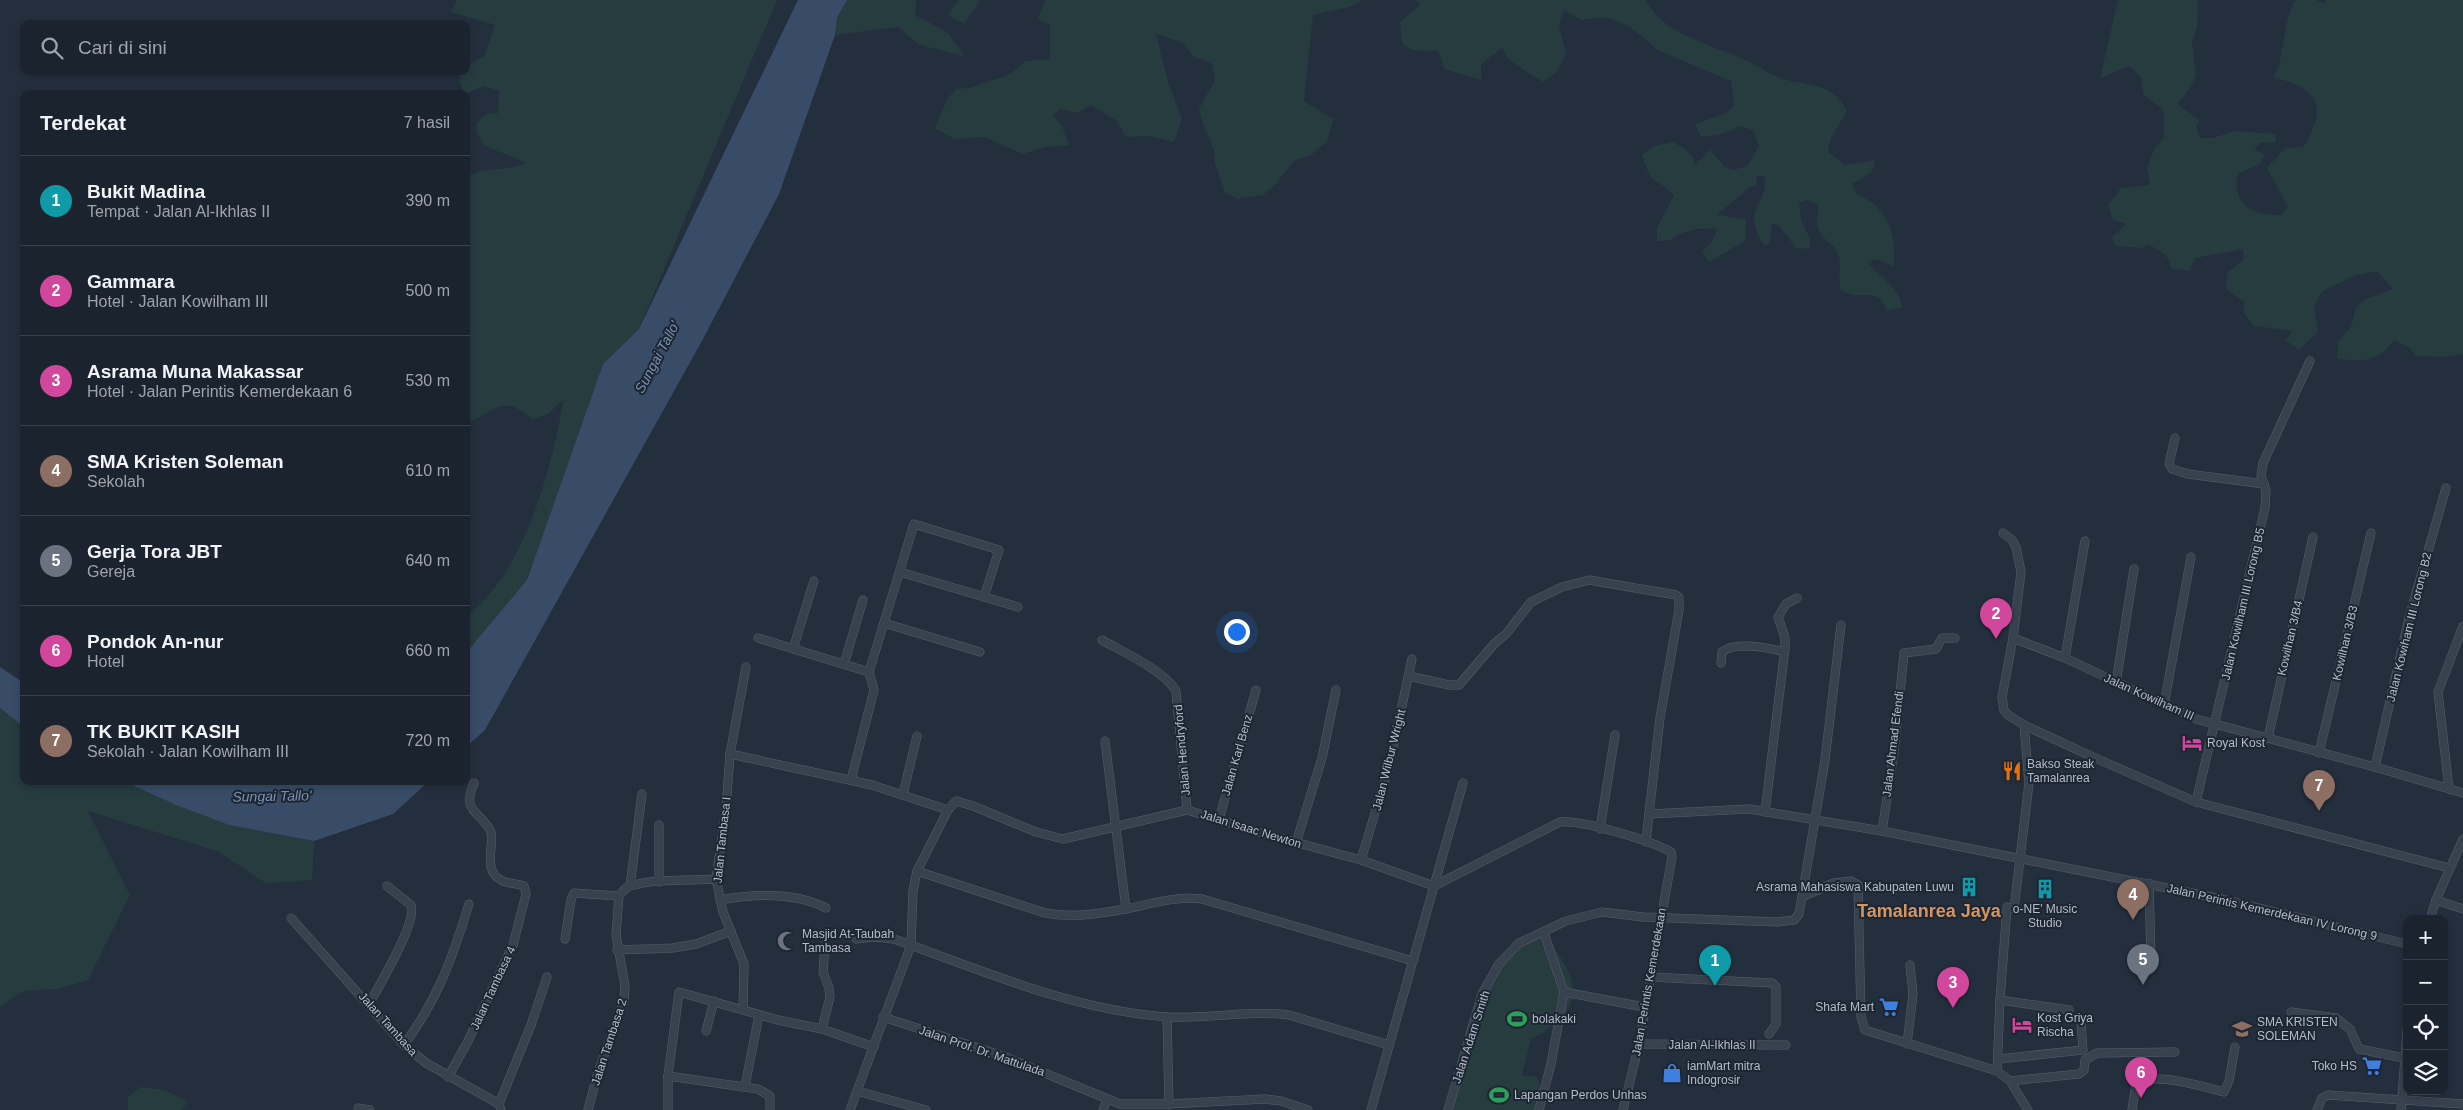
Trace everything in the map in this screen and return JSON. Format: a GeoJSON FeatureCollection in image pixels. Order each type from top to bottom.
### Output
{"type":"FeatureCollection","features":[{"type":"Feature","properties":{"kind":"street","name":"Jalan Kowilham III Lorong B5"},"geometry":{"type":"LineString","coordinates":[[2196,802],[2265,508],[2266,491],[2261,476],[2263,463],[2310,361]]}},
{"type":"Feature","properties":{"kind":"street"},"geometry":{"type":"LineString","coordinates":[[2175,438],[2169,464],[2172,469],[2188,474],[2264,484]]}},
{"type":"Feature","properties":{"kind":"street","name":"Jalan Kowiham III Lorong B2"},"geometry":{"type":"LineString","coordinates":[[2375,767],[2407,626],[2446,488]]}},
{"type":"Feature","properties":{"kind":"street"},"geometry":{"type":"LineString","coordinates":[[851,780],[874,690],[869,672],[914,524],[998,550],[984,597]]}},
{"type":"Feature","properties":{"kind":"street","name":"Kowilhan 3/B3"},"geometry":{"type":"LineString","coordinates":[[2319,754],[2371,533]]}},
{"type":"Feature","properties":{"kind":"street"},"geometry":{"type":"LineString","coordinates":[[2003,534],[2012,540],[2016,548],[2021,572],[2020,593],[2002,704],[2008,715],[2024,725],[2196,802],[2449,868]]}},
{"type":"Feature","properties":{"kind":"street","name":"Kowilhan 3/B4"},"geometry":{"type":"LineString","coordinates":[[2268,738],[2313,537]]}},
{"type":"Feature","properties":{"kind":"street"},"geometry":{"type":"LineString","coordinates":[[2066,658],[2085,540]]}},
{"type":"Feature","properties":{"kind":"street"},"geometry":{"type":"LineString","coordinates":[[2164,705],[2192,558]]}},
{"type":"Feature","properties":{"kind":"street"},"geometry":{"type":"LineString","coordinates":[[2116,683],[2134,569]]}},
{"type":"Feature","properties":{"kind":"street"},"geometry":{"type":"LineString","coordinates":[[900,572],[1018,608]]}},
{"type":"Feature","properties":{"kind":"street"},"geometry":{"type":"LineString","coordinates":[[793,649],[814,581]]}},
{"type":"Feature","properties":{"kind":"street"},"geometry":{"type":"LineString","coordinates":[[1409,676],[1449,685],[1459,685],[1494,644],[1506,634],[1531,602],[1573,583],[1599,581],[1676,595],[1679,598],[1679,610],[1660,718],[1646,842],[1573,821],[1560,822],[1434,886]]}},
{"type":"Feature","properties":{"kind":"street"},"geometry":{"type":"LineString","coordinates":[[1765,812],[1785,652],[1785,638],[1778,618],[1786,604],[1797,598]]}},
{"type":"Feature","properties":{"kind":"street"},"geometry":{"type":"LineString","coordinates":[[844,664],[863,600]]}},
{"type":"Feature","properties":{"kind":"street"},"geometry":{"type":"LineString","coordinates":[[884,623],[980,652]]}},
{"type":"Feature","properties":{"kind":"street","name":"Jalan Adam Smith"},"geometry":{"type":"LineString","coordinates":[[1448,1110],[1482,994],[1498,964],[1519,943],[1566,922],[1602,912],[1643,917],[1662,916],[1788,922],[1794,920],[1799,914],[1804,896],[1816,820],[1841,625]]}},
{"type":"Feature","properties":{"kind":"street"},"geometry":{"type":"LineString","coordinates":[[2449,789],[2438,692],[2463,626]]}},
{"type":"Feature","properties":{"kind":"street"},"geometry":{"type":"LineString","coordinates":[[758,638],[869,672]]}},
{"type":"Feature","properties":{"kind":"street","name":"Jalan Ahmad Efendi"},"geometry":{"type":"LineString","coordinates":[[1882,831],[1894,752],[1902,657],[1906,651],[1936,649],[1942,638],[1954,638]]}},
{"type":"Feature","properties":{"kind":"street","name":"Jalan Kowilham III"},"geometry":{"type":"LineString","coordinates":[[2013,638],[2066,658],[2196,719],[2216,723],[2319,754],[2375,767],[2463,793]]}},
{"type":"Feature","properties":{"kind":"street","name":"Jalan Hendryford"},"geometry":{"type":"LineString","coordinates":[[1102,640],[1151,668],[1167,680],[1176,691],[1187,810]]}},
{"type":"Feature","properties":{"kind":"street"},"geometry":{"type":"LineString","coordinates":[[1720,663],[1722,652],[1730,648],[1760,647],[1785,652]]}},
{"type":"Feature","properties":{"kind":"street","name":"Jalan Wilbur Wright"},"geometry":{"type":"LineString","coordinates":[[1361,860],[1389,766],[1412,659]]}},
{"type":"Feature","properties":{"kind":"street","name":"Jalan Tambasa I"},"geometry":{"type":"LineString","coordinates":[[742,1009],[744,964],[720,900],[716,879],[730,754],[746,667]]}},
{"type":"Feature","properties":{"kind":"street","name":"Jalan Karl Benz"},"geometry":{"type":"LineString","coordinates":[[1219,819],[1256,690]]}},
{"type":"Feature","properties":{"kind":"street"},"geometry":{"type":"LineString","coordinates":[[1296,843],[1322,758],[1336,690]]}},
{"type":"Feature","properties":{"kind":"street"},"geometry":{"type":"LineString","coordinates":[[1997,1071],[2000,1000],[2008,907],[2014,909],[2029,783],[2024,725]]}},
{"type":"Feature","properties":{"kind":"street"},"geometry":{"type":"LineString","coordinates":[[1600,829],[1615,735]]}},
{"type":"Feature","properties":{"kind":"street"},"geometry":{"type":"LineString","coordinates":[[902,794],[917,736]]}},
{"type":"Feature","properties":{"kind":"street"},"geometry":{"type":"LineString","coordinates":[[1105,741],[1126,909]]}},
{"type":"Feature","properties":{"kind":"street","name":"Jalan Isaac Newton"},"geometry":{"type":"LineString","coordinates":[[730,754],[851,780],[950,807],[960,801],[1036,832],[1063,839],[1187,810],[1296,843],[1361,860],[1434,886]]}},
{"type":"Feature","properties":{"kind":"street","name":"Jalan Tambasa 4"},"geometry":{"type":"LineString","coordinates":[[448,1077],[467,1043],[513,945],[526,894],[524,886],[500,880],[496,876],[489,858],[491,832],[474,813],[469,802],[469,795],[474,783]]}},
{"type":"Feature","properties":{"kind":"street"},"geometry":{"type":"LineString","coordinates":[[1371,1110],[1463,783]]}},
{"type":"Feature","properties":{"kind":"street"},"geometry":{"type":"LineString","coordinates":[[630,886],[642,794]]}},
{"type":"Feature","properties":{"kind":"street"},"geometry":{"type":"LineString","coordinates":[[850,1110],[911,945],[913,890],[917,871],[950,807]]}},
{"type":"Feature","properties":{"kind":"street","name":"Jalan Perintis Kemerdekaan IV Lorong 9"},"geometry":{"type":"LineString","coordinates":[[1649,814],[1749,809],[1882,831],[2222,899],[2403,943]]}},
{"type":"Feature","properties":{"kind":"street"},"geometry":{"type":"LineString","coordinates":[[659,825],[659,882]]}},
{"type":"Feature","properties":{"kind":"street"},"geometry":{"type":"LineString","coordinates":[[2431,915],[2449,868],[2463,838]]}},
{"type":"Feature","properties":{"kind":"street","name":"Jalan Perintis Kemerdekaan"},"geometry":{"type":"LineString","coordinates":[[1624,1110],[1639,1044],[1671,854],[1667,850],[1646,842]]}},
{"type":"Feature","properties":{"kind":"street"},"geometry":{"type":"LineString","coordinates":[[917,871],[1044,913],[1076,916],[1126,909],[1168,899],[1202,898],[1413,961]]}},
{"type":"Feature","properties":{"kind":"street"},"geometry":{"type":"LineString","coordinates":[[565,939],[571,900],[574,893],[619,896],[622,891],[630,886],[659,882],[716,879]]}},
{"type":"Feature","properties":{"kind":"street"},"geometry":{"type":"LineString","coordinates":[[1804,896],[1825,886],[1841,882],[1855,882],[1858,889],[1863,1025],[1865,1030],[1871,1034],[1997,1071],[2010,1081],[2028,1110]]}},
{"type":"Feature","properties":{"kind":"street"},"geometry":{"type":"LineString","coordinates":[[2149,884],[2150,958]]}},
{"type":"Feature","properties":{"kind":"street"},"geometry":{"type":"LineString","coordinates":[[369,1004],[393,961],[412,915],[411,905],[387,886]]}},
{"type":"Feature","properties":{"kind":"street","name":"Jalan Tambasa 2"},"geometry":{"type":"LineString","coordinates":[[588,1110],[598,1072],[624,1001],[625,986],[617,950],[619,896]]}},
{"type":"Feature","properties":{"kind":"street"},"geometry":{"type":"LineString","coordinates":[[720,900],[782,897],[809,901],[826,908]]}},
{"type":"Feature","properties":{"kind":"street"},"geometry":{"type":"LineString","coordinates":[[2436,900],[2463,909]]}},
{"type":"Feature","properties":{"kind":"street"},"geometry":{"type":"LineString","coordinates":[[404,1045],[430,1008],[451,960],[469,904]]}},
{"type":"Feature","properties":{"kind":"street","name":"Jalan Tambasa"},"geometry":{"type":"LineString","coordinates":[[291,918],[404,1045],[448,1077],[500,1107]]}},
{"type":"Feature","properties":{"kind":"street"},"geometry":{"type":"LineString","coordinates":[[617,950],[673,948],[696,944],[731,931]]}},
{"type":"Feature","properties":{"kind":"street"},"geometry":{"type":"LineString","coordinates":[[1539,1110],[1551,1064],[1564,992],[1544,933]]}},
{"type":"Feature","properties":{"kind":"street"},"geometry":{"type":"LineString","coordinates":[[856,939],[894,939],[1054,996],[1105,1008],[1167,1016],[1202,1018],[1275,1013],[1289,1015],[1389,1045]]}},
{"type":"Feature","properties":{"kind":"street"},"geometry":{"type":"LineString","coordinates":[[822,1029],[830,997],[823,972],[825,945]]}},
{"type":"Feature","properties":{"kind":"street"},"geometry":{"type":"LineString","coordinates":[[1907,1044],[1913,994],[1913,978],[1910,965]]}},
{"type":"Feature","properties":{"kind":"street"},"geometry":{"type":"LineString","coordinates":[[500,1107],[547,977]]}},
{"type":"Feature","properties":{"kind":"street"},"geometry":{"type":"LineString","coordinates":[[1650,977],[1772,983],[1776,987],[1776,1024],[1769,1034]]}},
{"type":"Feature","properties":{"kind":"street"},"geometry":{"type":"LineString","coordinates":[[668,1110],[668,1076],[679,992],[759,1015],[822,1029],[874,1047]]}},
{"type":"Feature","properties":{"kind":"street"},"geometry":{"type":"LineString","coordinates":[[1564,992],[1644,1007]]}},
{"type":"Feature","properties":{"kind":"street"},"geometry":{"type":"LineString","coordinates":[[2000,1000],[2069,1010]]}},
{"type":"Feature","properties":{"kind":"street"},"geometry":{"type":"LineString","coordinates":[[706,1031],[714,1001]]}},
{"type":"Feature","properties":{"kind":"street"},"geometry":{"type":"LineString","coordinates":[[2291,1012],[2336,1018],[2350,1029],[2360,1049],[2403,1058]]}},
{"type":"Feature","properties":{"kind":"street"},"geometry":{"type":"LineString","coordinates":[[745,1086],[759,1015]]}},
{"type":"Feature","properties":{"kind":"street"},"geometry":{"type":"LineString","coordinates":[[1167,1016],[1169,1104]]}},
{"type":"Feature","properties":{"kind":"street","name":"Jalan Prof. Dr. Mattulada"},"geometry":{"type":"LineString","coordinates":[[883,1017],[1011,1059],[1108,1100],[1129,1106],[1265,1099],[1281,1101],[1308,1110]]}},
{"type":"Feature","properties":{"kind":"street"},"geometry":{"type":"LineString","coordinates":[[1998,1059],[2083,1050],[2081,1021]]}},
{"type":"Feature","properties":{"kind":"street","name":"Jalan Al-Ikhlas II"},"geometry":{"type":"LineString","coordinates":[[1639,1044],[1786,1045]]}},
{"type":"Feature","properties":{"kind":"street"},"geometry":{"type":"LineString","coordinates":[[2132,1110],[2136,1084],[2145,1080],[2184,1083],[2224,1092],[2229,1081],[2235,1047]]}},
{"type":"Feature","properties":{"kind":"street"},"geometry":{"type":"LineString","coordinates":[[2010,1081],[2079,1074],[2084,1070],[2085,1060],[2097,1053],[2175,1052]]}},
{"type":"Feature","properties":{"kind":"street"},"geometry":{"type":"LineString","coordinates":[[2401,1110],[2403,1072]]}},
{"type":"Feature","properties":{"kind":"street"},"geometry":{"type":"LineString","coordinates":[[668,1076],[758,1089],[770,1096],[770,1110]]}},
{"type":"Feature","properties":{"kind":"street"},"geometry":{"type":"LineString","coordinates":[[857,1091],[926,1110]]}},
{"type":"Feature","properties":{"kind":"street"},"geometry":{"type":"LineString","coordinates":[[2318,1110],[2322,1098],[2328,1095],[2463,1104]]}},
{"type":"Feature","properties":{"kind":"street"},"geometry":{"type":"LineString","coordinates":[[1103,1110],[1108,1100]]}},
{"type":"Feature","properties":{"kind":"street"},"geometry":{"type":"LineString","coordinates":[[358,1108],[370,1110]]}},
{"type":"Feature","properties":{"kind":"green space"},"geometry":{"type":"Polygon","coordinates":[[[457,0],[777,0],[639,329],[603,364],[527,580],[470,648],[470,612],[486,598],[504,575],[519,548],[543,486],[559,426],[563,400],[548,414],[533,419],[514,406],[500,406],[470,422],[470,174],[527,163],[485,146],[476,132],[477,123],[486,114],[498,113],[499,91],[484,86],[470,92],[470,90],[463,90],[460,82],[459,75],[470,75],[470,63],[484,57],[495,25],[451,12],[457,0]]]}},
{"type":"Feature","properties":{"kind":"green space"},"geometry":{"type":"Polygon","coordinates":[[[847,0],[916,0],[915,15],[948,33],[964,56],[920,45],[898,27],[835,35],[837,18],[847,0]]]}},
{"type":"Feature","properties":{"kind":"green space"},"geometry":{"type":"Polygon","coordinates":[[[958,0],[980,0],[964,24],[948,15],[958,0]]]}},
{"type":"Feature","properties":{"kind":"green space"},"geometry":{"type":"Polygon","coordinates":[[[1045,0],[1363,0],[1349,7],[1313,15],[1304,101],[1333,119],[1327,142],[1311,155],[1294,161],[1274,186],[1263,195],[1237,199],[1225,192],[1215,163],[1214,150],[1199,109],[1215,80],[1212,64],[1193,56],[1181,42],[1156,34],[1168,82],[1182,119],[1174,142],[1149,136],[1126,137],[1117,121],[1091,105],[1077,113],[1060,109],[1053,115],[1062,126],[1069,145],[1045,147],[1023,154],[985,137],[955,139],[935,128],[947,99],[956,89],[969,88],[1009,75],[1025,61],[1050,59],[1050,25],[1038,19],[1045,0]]]}},
{"type":"Feature","properties":{"kind":"green space"},"geometry":{"type":"Polygon","coordinates":[[[1414,0],[1646,0],[1664,22],[1690,38],[1745,60],[1783,79],[1820,87],[1834,94],[1847,111],[1831,138],[1828,152],[1844,165],[1875,160],[1872,172],[1852,184],[1857,195],[1868,200],[1876,207],[1888,223],[1894,244],[1894,266],[1876,259],[1868,262],[1893,288],[1902,307],[1887,311],[1880,298],[1847,293],[1841,290],[1839,257],[1834,247],[1824,238],[1817,226],[1819,205],[1807,200],[1799,203],[1801,220],[1810,239],[1810,248],[1797,249],[1779,226],[1772,223],[1770,241],[1765,247],[1758,234],[1755,216],[1765,188],[1765,177],[1757,176],[1756,186],[1749,188],[1717,215],[1746,219],[1745,241],[1709,262],[1702,251],[1713,241],[1717,229],[1693,230],[1670,240],[1657,241],[1657,228],[1674,195],[1654,180],[1648,172],[1642,155],[1654,146],[1673,142],[1690,154],[1695,165],[1710,150],[1724,166],[1733,170],[1747,166],[1759,146],[1754,131],[1741,126],[1719,135],[1701,137],[1695,124],[1727,113],[1734,104],[1731,81],[1658,50],[1630,27],[1606,17],[1581,20],[1564,10],[1559,26],[1566,54],[1556,73],[1543,82],[1509,60],[1502,48],[1481,64],[1481,80],[1445,69],[1438,51],[1412,50],[1402,43],[1400,22],[1421,4],[1414,0]]]}},
{"type":"Feature","properties":{"kind":"green space"},"geometry":{"type":"Polygon","coordinates":[[[2118,0],[2198,0],[2197,27],[2192,42],[2196,74],[2192,85],[2178,104],[2199,121],[2196,126],[2200,138],[2213,138],[2235,131],[2275,134],[2276,142],[2260,143],[2254,150],[2264,154],[2261,163],[2238,174],[2237,184],[2241,201],[2254,211],[2262,214],[2281,215],[2288,207],[2267,168],[2285,148],[2303,147],[2314,126],[2317,115],[2313,98],[2308,92],[2292,83],[2273,77],[2279,66],[2286,26],[2293,2],[2297,0],[2316,0],[2325,4],[2326,0],[2463,0],[2463,354],[2443,357],[2415,356],[2410,348],[2394,340],[2388,348],[2369,359],[2337,359],[2338,341],[2351,327],[2356,307],[2366,299],[2393,289],[2377,271],[2353,276],[2323,291],[2314,305],[2318,331],[2299,350],[2285,340],[2293,331],[2254,326],[2244,313],[2244,302],[2226,289],[2227,273],[2244,259],[2243,249],[2195,258],[2190,271],[2172,269],[2166,255],[2148,244],[2143,248],[2115,246],[2112,237],[2126,224],[2113,220],[2108,205],[2121,188],[2150,185],[2147,168],[2154,149],[2164,137],[2164,111],[2143,94],[2141,77],[2129,66],[2100,78],[2118,0]]]}},
{"type":"Feature","properties":{"kind":"green space"},"geometry":{"type":"Polygon","coordinates":[[[0,708],[20,724],[20,785],[132,785],[176,805],[229,825],[314,841],[312,880],[266,883],[217,851],[88,811],[130,895],[88,980],[58,989],[23,991],[0,1007],[0,708]]]}},
{"type":"Feature","properties":{"kind":"green space","name":"bolakaki"},"geometry":{"type":"Polygon","coordinates":[[[1540,930],[1564,963],[1573,987],[1572,999],[1567,1011],[1545,1032],[1531,1038],[1522,1075],[1537,1077],[1542,1092],[1541,1110],[1443,1110],[1465,1050],[1492,965],[1514,943],[1540,930]]]}},
{"type":"Feature","properties":{"kind":"green space"},"geometry":{"type":"Polygon","coordinates":[[[140,1087],[165,1090],[188,1102],[181,1110],[128,1110],[128,1097],[140,1087]]]}},
{"type":"Feature","properties":{"kind":"water","name":"Sungai Tallo'"},"geometry":{"type":"Polygon","coordinates":[[[798,0],[847,0],[837,18],[835,35],[779,194],[703,339],[485,730],[470,743],[470,648],[527,580],[603,364],[639,329],[798,0]]]}},
{"type":"Feature","properties":{"kind":"water"},"geometry":{"type":"Polygon","coordinates":[[[0,667],[20,680],[20,724],[0,708],[0,667]]]}},
{"type":"Feature","properties":{"kind":"water","name":"Sungai Tallo'"},"geometry":{"type":"Polygon","coordinates":[[[132,785],[425,785],[393,814],[314,841],[229,825],[176,805],[132,785]]]}},
{"type":"Feature","properties":{"kind":"place","name":"Gammara"},"geometry":{"type":"Point","coordinates":[1996,639]}},
{"type":"Feature","properties":{"kind":"place","name":"Royal Kost"},"geometry":{"type":"Point","coordinates":[2192,743]}},
{"type":"Feature","properties":{"kind":"place","name":"Bakso Steak Tamalanrea"},"geometry":{"type":"Point","coordinates":[2012,771]}},
{"type":"Feature","properties":{"kind":"place","name":"TK BUKIT KASIH"},"geometry":{"type":"Point","coordinates":[2319,811]}},
{"type":"Feature","properties":{"kind":"place","name":"Asrama Mahasiswa Kabupaten Luwu"},"geometry":{"type":"Point","coordinates":[1969,887]}},
{"type":"Feature","properties":{"kind":"place","name":"o-NE' Music Studio"},"geometry":{"type":"Point","coordinates":[2045,889]}},
{"type":"Feature","properties":{"kind":"place","name":"SMA Kristen Soleman"},"geometry":{"type":"Point","coordinates":[2133,920]}},
{"type":"Feature","properties":{"kind":"place","name":"Masjid At-Taubah Tambasa"},"geometry":{"type":"Point","coordinates":[787,941]}},
{"type":"Feature","properties":{"kind":"place","name":"Gerja Tora JBT"},"geometry":{"type":"Point","coordinates":[2143,985]}},
{"type":"Feature","properties":{"kind":"place","name":"Bukit Madina"},"geometry":{"type":"Point","coordinates":[1715,986]}},
{"type":"Feature","properties":{"kind":"place","name":"Shafa Mart"},"geometry":{"type":"Point","coordinates":[1889,1007]}},
{"type":"Feature","properties":{"kind":"place","name":"Asrama Muna Makassar"},"geometry":{"type":"Point","coordinates":[1953,1008]}},
{"type":"Feature","properties":{"kind":"place","name":"bolakaki"},"geometry":{"type":"Point","coordinates":[1517,1019]}},
{"type":"Feature","properties":{"kind":"place","name":"Kost Griya Rischa"},"geometry":{"type":"Point","coordinates":[2022,1025]}},
{"type":"Feature","properties":{"kind":"place","name":"SMA KRISTEN SOLEMAN"},"geometry":{"type":"Point","coordinates":[2242,1029]}},
{"type":"Feature","properties":{"kind":"place","name":"Toko HS"},"geometry":{"type":"Point","coordinates":[2372,1066]}},
{"type":"Feature","properties":{"kind":"place","name":"iamMart mitra Indogrosir"},"geometry":{"type":"Point","coordinates":[1672,1073]}},
{"type":"Feature","properties":{"kind":"place","name":"Lapangan Perdos Unhas"},"geometry":{"type":"Point","coordinates":[1499,1095]}},
{"type":"Feature","properties":{"kind":"place","name":"Pondok An-nur"},"geometry":{"type":"Point","coordinates":[2141,1098]}},
{"type":"Feature","properties":{"kind":"district","name":"Tamalanrea Jaya"},"geometry":{"type":"Point","coordinates":[1929,911]}}]}
